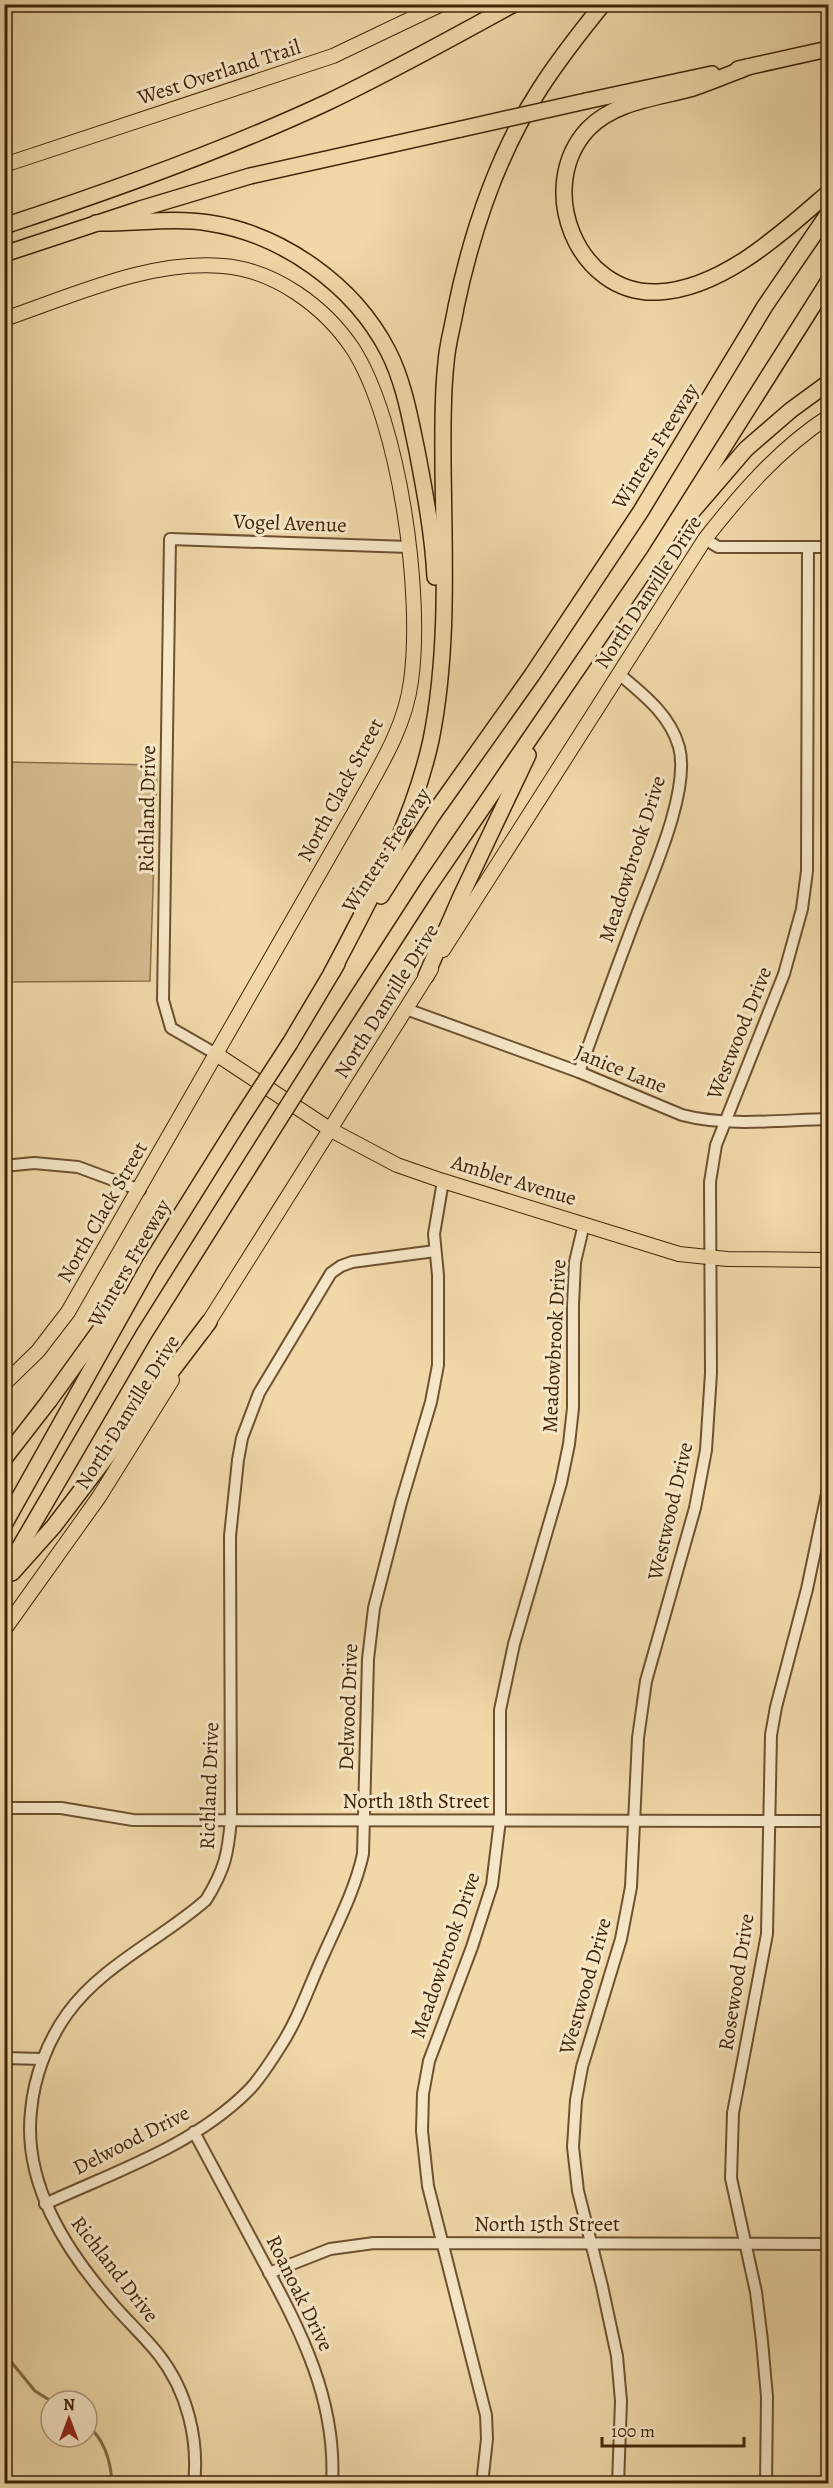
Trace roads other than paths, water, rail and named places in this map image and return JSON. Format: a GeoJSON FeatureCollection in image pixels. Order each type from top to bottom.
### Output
{"type":"FeatureCollection","features":[{"type":"Feature","properties":{"kind":"highway"},"geometry":{"type":"LineString","coordinates":[[4,226],[104,193],[234,143],[380,77],[514,4]]}},
{"type":"Feature","properties":{"kind":"highway"},"geometry":{"type":"LineString","coordinates":[[332,972],[399,838],[417,791],[431,739],[440,672],[444,582],[443,433],[446,362],[463,274],[484,204],[507,149],[539,89],[566,50],[603,4]]}},
{"type":"Feature","properties":{"kind":"highway"},"geometry":{"type":"LineString","coordinates":[[4,254],[250,176],[828,49]]}},
{"type":"Feature","properties":{"kind":"highway"},"geometry":{"type":"LineString","coordinates":[[748,67],[694,87],[624,106],[608,114],[588,130],[571,157],[564,181],[563,208],[570,231],[584,256],[603,273],[629,289],[658,292],[690,287],[736,265],[786,230],[828,194]]}},
{"type":"Feature","properties":{"kind":"highway","name":"Winters Freeway"},"geometry":{"type":"LineString","coordinates":[[4,1525],[150,1264],[290,1043],[332,972],[432,816],[532,675],[634,521],[765,306],[828,214]]}},
{"type":"Feature","properties":{"kind":"highway"},"geometry":{"type":"LineString","coordinates":[[96,223],[189,221],[230,227],[253,234],[294,254],[312,266],[366,317],[388,351],[402,388],[413,430],[427,500],[435,573],[440,672]]}},
{"type":"Feature","properties":{"kind":"highway"},"geometry":{"type":"LineString","coordinates":[[4,1574],[144,1334],[318,1058],[429,886],[654,556],[828,282]]}},
{"type":"Feature","properties":{"kind":"highway"},"geometry":{"type":"LineString","coordinates":[[654,556],[746,449],[791,410],[828,383]]}},
{"type":"Feature","properties":{"kind":"highway"},"geometry":{"type":"LineString","coordinates":[[426,976],[525,761],[559,696]]}},
{"type":"Feature","properties":{"kind":"highway"},"geometry":{"type":"LineString","coordinates":[[4,1459],[150,1264]]}},
{"type":"Feature","properties":{"kind":"highway"},"geometry":{"type":"LineString","coordinates":[[4,1582],[54,1526],[209,1322]]}},
{"type":"Feature","properties":{"kind":"main road","name":"West Overland Trail"},"geometry":{"type":"LineString","coordinates":[[4,165],[333,56],[442,4]]}},
{"type":"Feature","properties":{"kind":"main road","name":"North Clack Street"},"geometry":{"type":"LineString","coordinates":[[4,319],[136,274],[179,265],[225,266],[264,276],[311,302],[336,327],[353,350],[367,376],[383,423],[394,464],[409,547],[413,583],[414,651],[406,707],[393,741],[140,1190],[68,1312],[38,1351],[4,1384]]}},
{"type":"Feature","properties":{"kind":"main road","name":"North Danville Drive"},"geometry":{"type":"LineString","coordinates":[[4,1630],[99,1497],[683,570],[747,487],[777,456],[828,417]]}},
{"type":"Feature","properties":{"kind":"main road","name":"Ambler Avenue"},"geometry":{"type":"LineString","coordinates":[[216,1054],[331,1130],[398,1165],[443,1181],[678,1254],[710,1258],[828,1260]]}},
{"type":"Feature","properties":{"kind":"street","name":"Vogel Avenue"},"geometry":{"type":"LineString","coordinates":[[170,539],[409,547]]}},
{"type":"Feature","properties":{"kind":"street","name":"Richland Drive"},"geometry":{"type":"LineString","coordinates":[[170,539],[163,1000],[171,1028],[216,1054]]}},
{"type":"Feature","properties":{"kind":"street"},"geometry":{"type":"LineString","coordinates":[[705,539],[718,547],[828,547]]}},
{"type":"Feature","properties":{"kind":"street","name":"Westwood Drive"},"geometry":{"type":"LineString","coordinates":[[618,2484],[621,2401],[617,2356],[578,2191],[573,2147],[576,2100],[582,2067],[621,1939],[631,1887],[638,1738],[646,1682],[695,1508],[706,1450],[711,1373],[710,1182],[716,1145],[784,974],[805,890],[808,547]]}},
{"type":"Feature","properties":{"kind":"street","name":"Meadowbrook Drive"},"geometry":{"type":"LineString","coordinates":[[579,1072],[663,842],[681,779],[682,763],[672,731],[656,706],[619,674]]}},
{"type":"Feature","properties":{"kind":"street","name":"Janice Lane"},"geometry":{"type":"LineString","coordinates":[[406,1009],[579,1072],[682,1115],[697,1119],[725,1121],[828,1119]]}},
{"type":"Feature","properties":{"kind":"street"},"geometry":{"type":"LineString","coordinates":[[4,1166],[34,1163],[78,1167],[140,1190]]}},
{"type":"Feature","properties":{"kind":"street","name":"Delwood Drive"},"geometry":{"type":"LineString","coordinates":[[45,2204],[178,2142],[215,2119],[249,2090],[280,2047],[302,2009],[359,1872],[363,1854],[365,1820],[365,1695],[374,1608],[401,1503],[431,1402],[438,1365],[436,1214],[443,1181]]}},
{"type":"Feature","properties":{"kind":"street","name":"Meadowbrook Drive"},"geometry":{"type":"LineString","coordinates":[[482,2484],[487,2439],[486,2415],[444,2242],[435,2218],[424,2160],[423,2094],[429,2061],[472,1947],[492,1886],[500,1820],[500,1710],[514,1644],[561,1483],[569,1444],[573,1408],[575,1262],[584,1224]]}},
{"type":"Feature","properties":{"kind":"street","name":"Richland Drive"},"geometry":{"type":"LineString","coordinates":[[194,2484],[194,2439],[188,2409],[174,2379],[160,2357],[111,2302],[64,2240],[45,2204],[34,2166],[29,2128],[32,2099],[43,2059],[66,2014],[92,1985],[206,1900],[227,1859],[231,1819],[230,1536],[238,1460],[248,1420],[269,1374],[331,1273],[352,1262],[435,1251]]}},
{"type":"Feature","properties":{"kind":"street","name":"Rosewood Drive"},"geometry":{"type":"LineString","coordinates":[[766,2484],[766,2397],[762,2341],[756,2292],[731,2178],[732,2131],[767,1934],[771,1735],[776,1707],[807,1588],[828,1489]]}},
{"type":"Feature","properties":{"kind":"street","name":"North 18th Street"},"geometry":{"type":"LineString","coordinates":[[4,1808],[61,1808],[133,1820],[828,1821]]}},
{"type":"Feature","properties":{"kind":"street"},"geometry":{"type":"LineString","coordinates":[[4,2058],[43,2059]]}},
{"type":"Feature","properties":{"kind":"street","name":"Roanoak Drive"},"geometry":{"type":"LineString","coordinates":[[194,2132],[294,2319],[318,2378],[327,2411],[332,2457],[332,2484]]}},
{"type":"Feature","properties":{"kind":"street","name":"North 15th Street"},"geometry":{"type":"LineString","coordinates":[[269,2272],[330,2248],[374,2243],[828,2244]]}},
{"type":"Feature","properties":{"kind":"waterway"},"geometry":{"type":"LineString","coordinates":[[4,2353],[39,2394]]}},
{"type":"Feature","properties":{"kind":"waterway"},"geometry":{"type":"LineString","coordinates":[[99,2439],[106,2452],[112,2484]]}}]}
